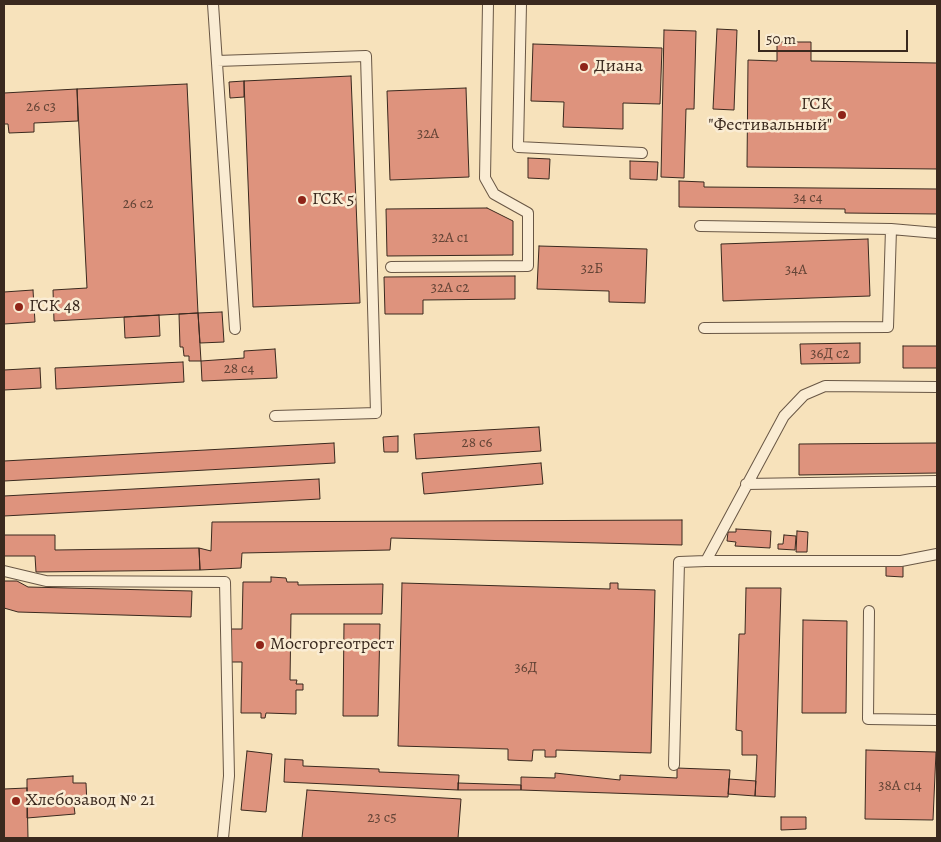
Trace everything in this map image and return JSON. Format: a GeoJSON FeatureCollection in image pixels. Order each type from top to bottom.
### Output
{"type":"FeatureCollection","features":[{"type":"Feature","properties":{"kind":"lane"},"geometry":{"type":"LineString","coordinates":[[213,4],[235,329]]}},
{"type":"Feature","properties":{"kind":"lane"},"geometry":{"type":"LineString","coordinates":[[391,267],[528,266],[528,213],[494,194],[485,178],[488,4]]}},
{"type":"Feature","properties":{"kind":"lane"},"geometry":{"type":"LineString","coordinates":[[520,4],[518,147],[642,153]]}},
{"type":"Feature","properties":{"kind":"lane"},"geometry":{"type":"LineString","coordinates":[[217,61],[366,56],[376,413],[276,416]]}},
{"type":"Feature","properties":{"kind":"lane"},"geometry":{"type":"LineString","coordinates":[[700,226],[891,228],[937,233]]}},
{"type":"Feature","properties":{"kind":"lane"},"geometry":{"type":"LineString","coordinates":[[704,328],[888,327],[891,228]]}},
{"type":"Feature","properties":{"kind":"lane"},"geometry":{"type":"LineString","coordinates":[[706,561],[784,416],[804,395],[824,386],[937,387]]}},
{"type":"Feature","properties":{"kind":"lane"},"geometry":{"type":"LineString","coordinates":[[746,484],[937,481]]}},
{"type":"Feature","properties":{"kind":"lane"},"geometry":{"type":"LineString","coordinates":[[674,765],[679,562],[901,560],[937,554]]}},
{"type":"Feature","properties":{"kind":"lane"},"geometry":{"type":"LineString","coordinates":[[4,571],[46,581],[225,582],[229,776],[223,838]]}},
{"type":"Feature","properties":{"kind":"lane"},"geometry":{"type":"LineString","coordinates":[[868,611],[868,719],[937,720]]}},
{"type":"Feature","properties":{"kind":"building"},"geometry":{"type":"Polygon","coordinates":[[[717,29],[737,30],[734,110],[713,109],[717,29]]]}},
{"type":"Feature","properties":{"kind":"building"},"geometry":{"type":"Polygon","coordinates":[[[664,30],[696,31],[694,109],[686,109],[684,178],[661,177],[664,30]]]}},
{"type":"Feature","properties":{"kind":"building","name":"ГСК \"Фестивальный\""},"geometry":{"type":"Polygon","coordinates":[[[777,42],[811,42],[811,61],[937,63],[937,169],[747,167],[748,60],[777,61],[777,42]]]}},
{"type":"Feature","properties":{"kind":"building"},"geometry":{"type":"Polygon","coordinates":[[[533,44],[662,48],[660,104],[623,103],[623,129],[563,127],[564,102],[531,101],[533,44]]]}},
{"type":"Feature","properties":{"kind":"building","name":"ГСК 5"},"geometry":{"type":"Polygon","coordinates":[[[351,76],[360,303],[253,307],[244,81],[351,76]]]}},
{"type":"Feature","properties":{"kind":"building"},"geometry":{"type":"Polygon","coordinates":[[[244,81],[244,97],[230,98],[229,82],[244,81]]]}},
{"type":"Feature","properties":{"kind":"building"},"geometry":{"type":"Polygon","coordinates":[[[187,84],[198,313],[54,321],[53,290],[87,288],[77,89],[187,84]]]}},
{"type":"Feature","properties":{"kind":"building"},"geometry":{"type":"Polygon","coordinates":[[[466,88],[469,177],[390,180],[387,91],[466,88]]]}},
{"type":"Feature","properties":{"kind":"building"},"geometry":{"type":"Polygon","coordinates":[[[77,89],[78,121],[34,123],[34,132],[9,133],[8,124],[4,124],[4,93],[77,89]]]}},
{"type":"Feature","properties":{"kind":"building"},"geometry":{"type":"Polygon","coordinates":[[[528,158],[550,159],[549,179],[528,178],[528,158]]]}},
{"type":"Feature","properties":{"kind":"building"},"geometry":{"type":"Polygon","coordinates":[[[630,161],[658,162],[657,180],[630,179],[630,161]]]}},
{"type":"Feature","properties":{"kind":"building"},"geometry":{"type":"Polygon","coordinates":[[[679,181],[704,182],[704,187],[937,189],[937,214],[845,213],[845,209],[679,207],[679,181]]]}},
{"type":"Feature","properties":{"kind":"building"},"geometry":{"type":"Polygon","coordinates":[[[487,208],[513,221],[513,255],[387,256],[386,209],[487,208]]]}},
{"type":"Feature","properties":{"kind":"building"},"geometry":{"type":"Polygon","coordinates":[[[868,239],[870,296],[723,301],[721,244],[868,239]]]}},
{"type":"Feature","properties":{"kind":"building"},"geometry":{"type":"Polygon","coordinates":[[[539,246],[647,249],[645,303],[609,302],[609,291],[537,289],[539,246]]]}},
{"type":"Feature","properties":{"kind":"building"},"geometry":{"type":"Polygon","coordinates":[[[515,276],[515,299],[423,300],[423,314],[385,314],[384,277],[515,276]]]}},
{"type":"Feature","properties":{"kind":"building","name":"ГСК 48"},"geometry":{"type":"Polygon","coordinates":[[[33,290],[35,322],[4,324],[4,292],[33,290]]]}},
{"type":"Feature","properties":{"kind":"building"},"geometry":{"type":"Polygon","coordinates":[[[222,312],[224,342],[200,343],[198,313],[222,312]]]}},
{"type":"Feature","properties":{"kind":"building"},"geometry":{"type":"Polygon","coordinates":[[[198,313],[201,361],[189,361],[189,356],[184,356],[183,347],[180,347],[179,314],[198,313]]]}},
{"type":"Feature","properties":{"kind":"building"},"geometry":{"type":"Polygon","coordinates":[[[159,315],[160,336],[125,338],[124,317],[159,315]]]}},
{"type":"Feature","properties":{"kind":"building"},"geometry":{"type":"Polygon","coordinates":[[[860,343],[860,363],[801,364],[800,344],[860,343]]]}},
{"type":"Feature","properties":{"kind":"building"},"geometry":{"type":"Polygon","coordinates":[[[903,346],[937,346],[937,368],[903,368],[903,346]]]}},
{"type":"Feature","properties":{"kind":"building"},"geometry":{"type":"Polygon","coordinates":[[[275,349],[277,378],[202,381],[201,361],[244,358],[244,351],[275,349]]]}},
{"type":"Feature","properties":{"kind":"building"},"geometry":{"type":"Polygon","coordinates":[[[183,362],[184,382],[56,389],[55,368],[183,362]]]}},
{"type":"Feature","properties":{"kind":"building"},"geometry":{"type":"Polygon","coordinates":[[[40,368],[41,388],[4,390],[4,370],[40,368]]]}},
{"type":"Feature","properties":{"kind":"building"},"geometry":{"type":"Polygon","coordinates":[[[539,427],[541,451],[416,459],[414,434],[539,427]]]}},
{"type":"Feature","properties":{"kind":"building"},"geometry":{"type":"Polygon","coordinates":[[[398,436],[398,452],[384,452],[383,437],[398,436]]]}},
{"type":"Feature","properties":{"kind":"building"},"geometry":{"type":"Polygon","coordinates":[[[334,443],[335,463],[4,481],[4,461],[334,443]]]}},
{"type":"Feature","properties":{"kind":"building"},"geometry":{"type":"Polygon","coordinates":[[[937,443],[937,473],[799,475],[799,444],[937,443]]]}},
{"type":"Feature","properties":{"kind":"building"},"geometry":{"type":"Polygon","coordinates":[[[541,463],[543,484],[424,494],[422,473],[541,463]]]}},
{"type":"Feature","properties":{"kind":"building"},"geometry":{"type":"Polygon","coordinates":[[[319,479],[320,499],[4,516],[4,496],[319,479]]]}},
{"type":"Feature","properties":{"kind":"building"},"geometry":{"type":"Polygon","coordinates":[[[682,520],[682,545],[391,538],[390,550],[242,553],[241,568],[200,570],[199,548],[211,551],[212,522],[682,520]]]}},
{"type":"Feature","properties":{"kind":"building"},"geometry":{"type":"Polygon","coordinates":[[[736,529],[771,531],[770,548],[735,546],[736,542],[727,541],[728,532],[736,532],[736,529]]]}},
{"type":"Feature","properties":{"kind":"building"},"geometry":{"type":"Polygon","coordinates":[[[797,531],[808,532],[807,552],[796,552],[797,531]]]}},
{"type":"Feature","properties":{"kind":"building"},"geometry":{"type":"Polygon","coordinates":[[[4,535],[55,535],[55,550],[199,548],[200,570],[36,572],[35,556],[4,556],[4,535]]]}},
{"type":"Feature","properties":{"kind":"building"},"geometry":{"type":"Polygon","coordinates":[[[784,535],[796,536],[795,550],[778,549],[778,544],[783,544],[784,535]]]}},
{"type":"Feature","properties":{"kind":"building"},"geometry":{"type":"Polygon","coordinates":[[[886,562],[903,563],[903,577],[886,576],[886,562]]]}},
{"type":"Feature","properties":{"kind":"building","name":"Мосгоргеотрест"},"geometry":{"type":"Polygon","coordinates":[[[271,577],[286,578],[287,582],[298,582],[298,585],[383,584],[382,614],[291,614],[290,680],[297,680],[296,684],[303,684],[303,690],[296,690],[296,714],[266,713],[265,718],[261,718],[261,713],[241,713],[242,662],[230,662],[231,629],[242,629],[243,582],[271,582],[271,577]]]}},
{"type":"Feature","properties":{"kind":"building"},"geometry":{"type":"Polygon","coordinates":[[[4,581],[17,581],[28,587],[192,591],[191,617],[18,612],[4,608],[4,581]]]}},
{"type":"Feature","properties":{"kind":"building"},"geometry":{"type":"Polygon","coordinates":[[[402,583],[610,589],[610,583],[618,583],[618,589],[655,590],[651,753],[556,750],[556,757],[545,757],[545,750],[533,750],[532,761],[508,760],[508,749],[398,746],[402,583]]]}},
{"type":"Feature","properties":{"kind":"building"},"geometry":{"type":"Polygon","coordinates":[[[746,588],[781,588],[775,797],[755,796],[757,755],[742,755],[742,731],[736,730],[739,634],[745,634],[746,588]]]}},
{"type":"Feature","properties":{"kind":"building"},"geometry":{"type":"Polygon","coordinates":[[[803,620],[847,621],[846,713],[802,713],[803,620]]]}},
{"type":"Feature","properties":{"kind":"building"},"geometry":{"type":"Polygon","coordinates":[[[344,624],[380,624],[378,716],[343,716],[344,624]]]}},
{"type":"Feature","properties":{"kind":"building"},"geometry":{"type":"Polygon","coordinates":[[[866,750],[936,752],[933,820],[865,819],[866,750]]]}},
{"type":"Feature","properties":{"kind":"building"},"geometry":{"type":"Polygon","coordinates":[[[247,751],[272,754],[266,812],[241,810],[247,751]]]}},
{"type":"Feature","properties":{"kind":"building"},"geometry":{"type":"Polygon","coordinates":[[[285,759],[303,760],[303,766],[379,769],[379,772],[459,775],[458,790],[284,782],[285,759]]]}},
{"type":"Feature","properties":{"kind":"building"},"geometry":{"type":"Polygon","coordinates":[[[677,768],[730,770],[728,797],[521,790],[521,777],[555,778],[555,773],[620,780],[620,775],[677,778],[677,768]]]}},
{"type":"Feature","properties":{"kind":"building"},"geometry":{"type":"Polygon","coordinates":[[[73,776],[73,783],[86,783],[87,805],[74,806],[75,814],[27,818],[27,779],[73,776]]]}},
{"type":"Feature","properties":{"kind":"building"},"geometry":{"type":"Polygon","coordinates":[[[729,779],[756,781],[755,796],[728,794],[729,779]]]}},
{"type":"Feature","properties":{"kind":"building"},"geometry":{"type":"Polygon","coordinates":[[[458,783],[521,785],[521,790],[458,790],[458,783]]]}},
{"type":"Feature","properties":{"kind":"building","name":"Хлебозавод № 21"},"geometry":{"type":"Polygon","coordinates":[[[27,788],[28,838],[4,838],[4,789],[27,788]]]}},
{"type":"Feature","properties":{"kind":"building"},"geometry":{"type":"Polygon","coordinates":[[[307,790],[461,799],[458,838],[302,838],[307,790]]]}},
{"type":"Feature","properties":{"kind":"building"},"geometry":{"type":"Polygon","coordinates":[[[781,817],[806,817],[806,829],[781,830],[781,817]]]}},
{"type":"Feature","properties":{"kind":"place","name":"Диана"},"geometry":{"type":"Point","coordinates":[584,67]}},
{"type":"Feature","properties":{"kind":"place","name":"ГСК \"Фестивальный\""},"geometry":{"type":"Point","coordinates":[842,115]}},
{"type":"Feature","properties":{"kind":"place","name":"ГСК 5"},"geometry":{"type":"Point","coordinates":[302,200]}},
{"type":"Feature","properties":{"kind":"place","name":"ГСК 48"},"geometry":{"type":"Point","coordinates":[19,307]}},
{"type":"Feature","properties":{"kind":"place","name":"Мосгоргеотрест"},"geometry":{"type":"Point","coordinates":[260,645]}},
{"type":"Feature","properties":{"kind":"place","name":"Хлебозавод № 21"},"geometry":{"type":"Point","coordinates":[16,801]}}]}
